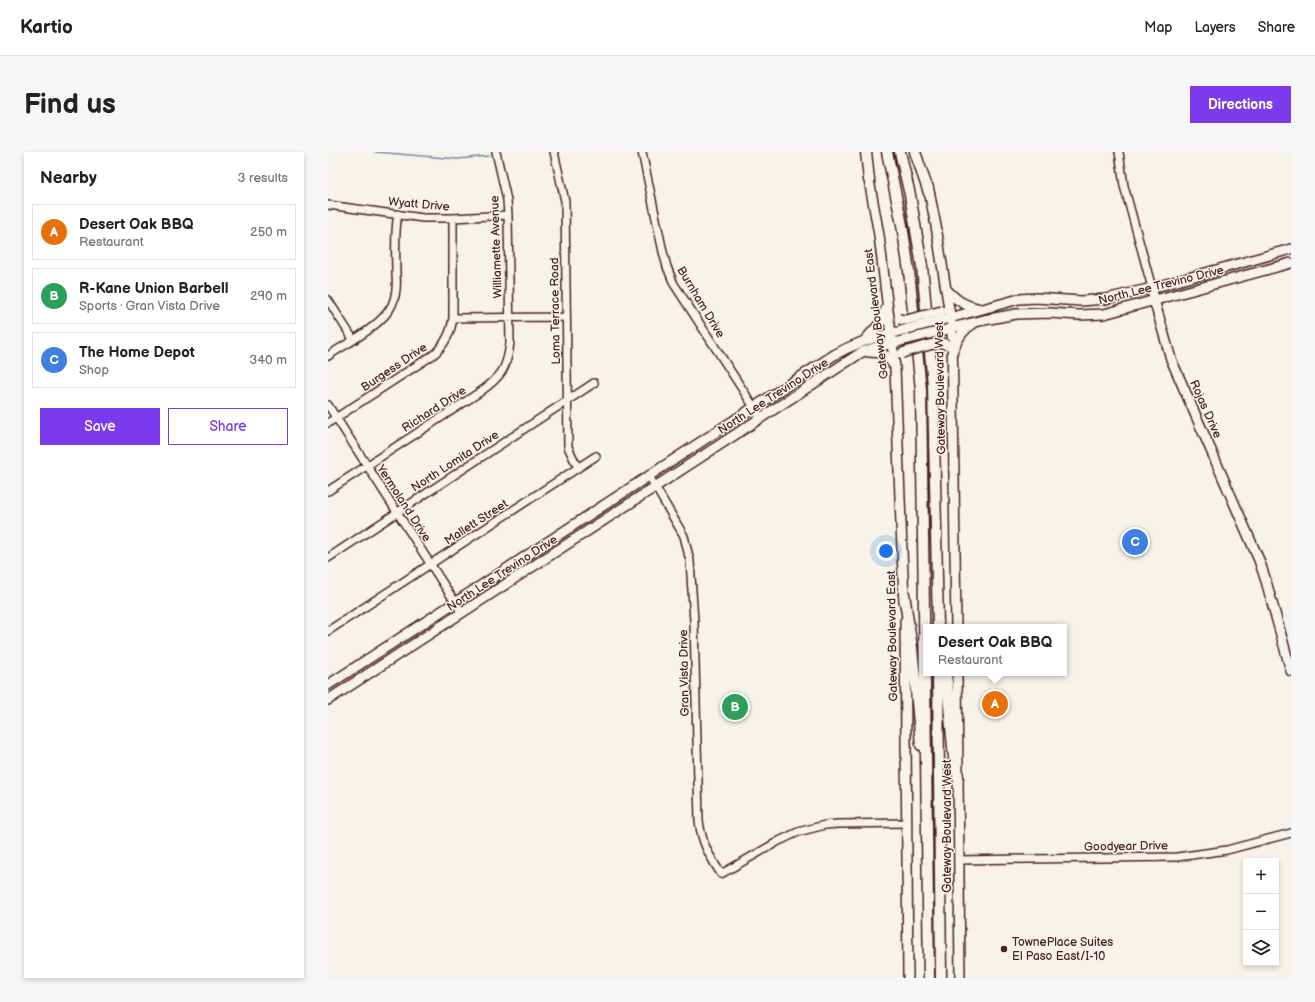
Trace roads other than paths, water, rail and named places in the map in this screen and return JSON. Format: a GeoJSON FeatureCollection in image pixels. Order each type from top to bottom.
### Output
{"type":"FeatureCollection","features":[{"type":"Feature","properties":{"kind":"highway"},"geometry":{"type":"LineString","coordinates":[[866,152],[869,180]]}},
{"type":"Feature","properties":{"kind":"highway"},"geometry":{"type":"LineString","coordinates":[[887,152],[902,225],[909,271],[920,375],[924,624]]}},
{"type":"Feature","properties":{"kind":"highway"},"geometry":{"type":"LineString","coordinates":[[900,152],[911,202],[922,266],[931,363],[934,407],[938,624]]}},
{"type":"Feature","properties":{"kind":"highway"},"geometry":{"type":"LineString","coordinates":[[915,152],[929,193]]}},
{"type":"Feature","properties":{"kind":"highway"},"geometry":{"type":"LineString","coordinates":[[937,540],[942,584],[944,624]]}},
{"type":"Feature","properties":{"kind":"highway"},"geometry":{"type":"LineString","coordinates":[[904,594],[912,648],[918,726],[926,770]]}},
{"type":"Feature","properties":{"kind":"highway"},"geometry":{"type":"LineString","coordinates":[[925,676],[929,978]]}},
{"type":"Feature","properties":{"kind":"highway"},"geometry":{"type":"LineString","coordinates":[[938,676],[941,978]]}},
{"type":"Feature","properties":{"kind":"highway"},"geometry":{"type":"LineString","coordinates":[[946,676],[954,758],[958,777]]}},
{"type":"Feature","properties":{"kind":"main road","name":"Gateway Boulevard East"},"geometry":{"type":"LineString","coordinates":[[863,152],[879,235],[891,333],[897,342],[895,368],[904,594],[908,978]]}},
{"type":"Feature","properties":{"kind":"main road"},"geometry":{"type":"LineString","coordinates":[[887,303],[899,319],[906,320],[946,316],[948,300],[929,193],[920,152]]}},
{"type":"Feature","properties":{"kind":"main road","name":"North Lee Trevino Drive"},"geometry":{"type":"LineString","coordinates":[[328,685],[850,346],[946,316],[982,309],[1019,299],[1036,298],[1081,301],[1124,295],[1291,249]]}},
{"type":"Feature","properties":{"kind":"main road","name":"North Lee Trevino Drive"},"geometry":{"type":"LineString","coordinates":[[328,700],[862,352],[1004,315],[1027,313],[1079,315],[1104,314],[1291,263]]}},
{"type":"Feature","properties":{"kind":"main road","name":"Rojas Drive"},"geometry":{"type":"LineString","coordinates":[[1152,288],[1171,359],[1259,560],[1291,670]]}},
{"type":"Feature","properties":{"kind":"main road"},"geometry":{"type":"LineString","coordinates":[[946,289],[961,303],[982,309]]}},
{"type":"Feature","properties":{"kind":"main road"},"geometry":{"type":"LineString","coordinates":[[866,340],[882,321],[887,303]]}},
{"type":"Feature","properties":{"kind":"main road","name":"Gateway Boulevard West"},"geometry":{"type":"LineString","coordinates":[[946,316],[949,329],[950,348],[956,624]]}},
{"type":"Feature","properties":{"kind":"main road"},"geometry":{"type":"LineString","coordinates":[[895,368],[901,354],[940,342],[950,348],[965,329],[984,320]]}},
{"type":"Feature","properties":{"kind":"main road"},"geometry":{"type":"LineString","coordinates":[[862,352],[878,352],[883,354],[890,360],[895,368]]}},
{"type":"Feature","properties":{"kind":"main road","name":"Gateway Boulevard West"},"geometry":{"type":"LineString","coordinates":[[957,676],[960,978]]}},
{"type":"Feature","properties":{"kind":"street","name":"Williamette Avenue"},"geometry":{"type":"LineString","coordinates":[[496,152],[507,200],[510,318]]}},
{"type":"Feature","properties":{"kind":"street","name":"Loma Terrace Road"},"geometry":{"type":"LineString","coordinates":[[554,152],[565,201],[568,447],[578,468]]}},
{"type":"Feature","properties":{"kind":"street","name":"Burnham Drive"},"geometry":{"type":"LineString","coordinates":[[642,152],[663,252],[672,280],[761,418]]}},
{"type":"Feature","properties":{"kind":"street","name":"Rojas Drive"},"geometry":{"type":"LineString","coordinates":[[1119,152],[1124,186],[1152,288]]}},
{"type":"Feature","properties":{"kind":"street","name":"Wyatt Drive"},"geometry":{"type":"LineString","coordinates":[[328,205],[423,218],[508,215]]}},
{"type":"Feature","properties":{"kind":"street"},"geometry":{"type":"LineString","coordinates":[[328,356],[380,321],[387,313],[395,298],[396,225],[398,214]]}},
{"type":"Feature","properties":{"kind":"street","name":"Burgess Drive"},"geometry":{"type":"LineString","coordinates":[[328,423],[433,355],[439,350],[448,337],[453,318],[453,218]]}},
{"type":"Feature","properties":{"kind":"street"},"geometry":{"type":"LineString","coordinates":[[328,300],[353,339]]}},
{"type":"Feature","properties":{"kind":"street"},"geometry":{"type":"LineString","coordinates":[[453,318],[566,317]]}},
{"type":"Feature","properties":{"kind":"street","name":"Richard Drive"},"geometry":{"type":"LineString","coordinates":[[328,490],[494,382],[504,368],[508,359],[510,343],[510,318]]}},
{"type":"Feature","properties":{"kind":"street","name":"North Lomita Drive"},"geometry":{"type":"LineString","coordinates":[[328,558],[594,383]]}},
{"type":"Feature","properties":{"kind":"street","name":"Yermoland Drive"},"geometry":{"type":"LineString","coordinates":[[328,405],[462,612]]}},
{"type":"Feature","properties":{"kind":"street","name":"Mallett Street"},"geometry":{"type":"LineString","coordinates":[[328,631],[596,456]]}},
{"type":"Feature","properties":{"kind":"street","name":"Gran Vista Drive"},"geometry":{"type":"LineString","coordinates":[[649,476],[654,488],[684,536],[690,555],[694,621],[700,832],[707,853],[721,874],[798,832],[820,826],[838,824],[906,823]]}},
{"type":"Feature","properties":{"kind":"street","name":"Goodyear Drive"},"geometry":{"type":"LineString","coordinates":[[958,860],[1177,857],[1227,850],[1291,833]]}},
{"type":"Feature","properties":{"kind":"waterway"},"geometry":{"type":"LineString","coordinates":[[375,152],[458,159],[489,156]]}},
{"type":"Feature","properties":{"kind":"place","name":"The Home Depot"},"geometry":{"type":"Point","coordinates":[1135,542]}},
{"type":"Feature","properties":{"kind":"place","name":"Desert Oak BBQ"},"geometry":{"type":"Point","coordinates":[995,704]}},
{"type":"Feature","properties":{"kind":"place","name":"R-Kane Union Barbell"},"geometry":{"type":"Point","coordinates":[735,707]}},
{"type":"Feature","properties":{"kind":"place","name":"TownePlace Suites El Paso East/I-10"},"geometry":{"type":"Point","coordinates":[1004,949]}}]}
